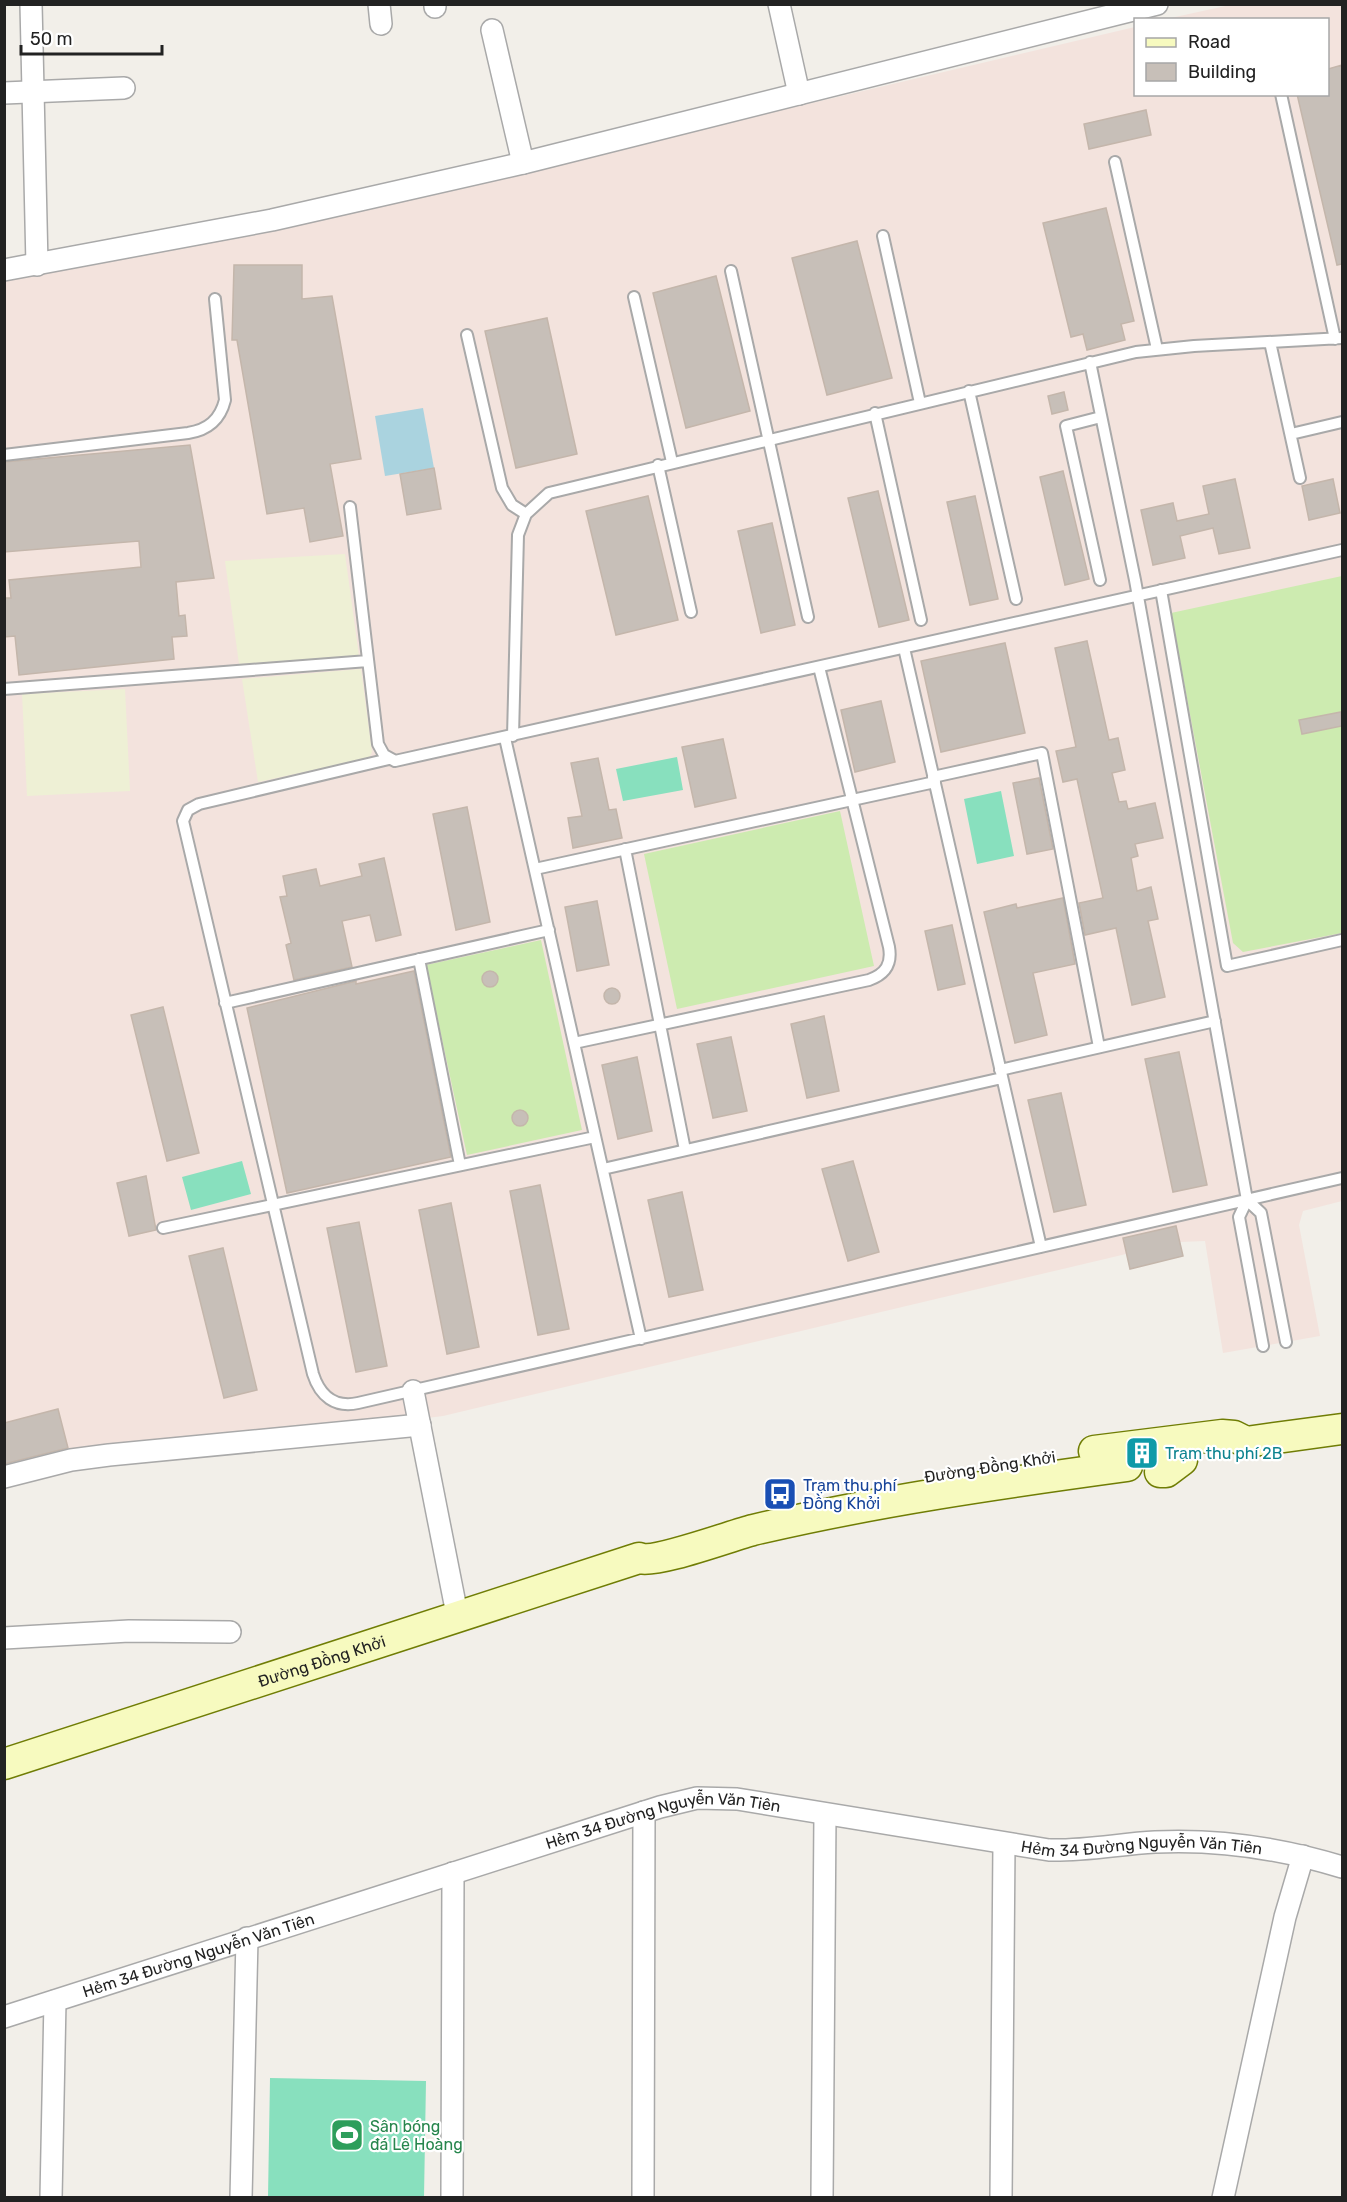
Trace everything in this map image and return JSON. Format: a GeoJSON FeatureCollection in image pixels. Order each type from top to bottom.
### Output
{"type":"FeatureCollection","features":[{"type":"Feature","properties":{"kind":"main road","name":"Đường Đồng Khởi"},"geometry":{"type":"LineString","coordinates":[[639,1558],[644,1548],[655,1542],[742,1515],[926,1476],[1222,1435],[1234,1436],[1246,1442],[1342,1429]]}},
{"type":"Feature","properties":{"kind":"main road","name":"Đường Đồng Khởi"},"geometry":{"type":"LineString","coordinates":[[1167,1465],[1227,1455],[1237,1451],[1246,1442]]}},
{"type":"Feature","properties":{"kind":"main road","name":"Đường Đồng Khởi"},"geometry":{"type":"LineString","coordinates":[[4,1764],[639,1558],[655,1560],[734,1535],[811,1517],[1043,1478],[1121,1470]]}},
{"type":"Feature","properties":{"kind":"street"},"geometry":{"type":"LineString","coordinates":[[31,4],[37,265]]}},
{"type":"Feature","properties":{"kind":"street"},"geometry":{"type":"LineString","coordinates":[[779,4],[799,94]]}},
{"type":"Feature","properties":{"kind":"street"},"geometry":{"type":"LineString","coordinates":[[4,270],[272,220],[523,162],[1157,4]]}},
{"type":"Feature","properties":{"kind":"street"},"geometry":{"type":"LineString","coordinates":[[492,30],[523,162]]}},
{"type":"Feature","properties":{"kind":"street"},"geometry":{"type":"LineString","coordinates":[[4,93],[124,88]]}},
{"type":"Feature","properties":{"kind":"street"},"geometry":{"type":"LineString","coordinates":[[413,1391],[458,1618]]}},
{"type":"Feature","properties":{"kind":"street"},"geometry":{"type":"LineString","coordinates":[[4,1477],[52,1464],[109,1455],[420,1425]]}},
{"type":"Feature","properties":{"kind":"street"},"geometry":{"type":"LineString","coordinates":[[4,1638],[139,1631],[230,1632]]}},
{"type":"Feature","properties":{"kind":"street","name":"Hẻm 34 Đường Nguyễn Văn Tiên"},"geometry":{"type":"LineString","coordinates":[[4,2017],[644,1812],[678,1802],[710,1798],[737,1799],[1004,1844],[1072,1851],[1148,1842],[1186,1842],[1303,1856],[1342,1867]]}},
{"type":"Feature","properties":{"kind":"street"},"geometry":{"type":"LineString","coordinates":[[643,2198],[644,1812]]}},
{"type":"Feature","properties":{"kind":"street"},"geometry":{"type":"LineString","coordinates":[[822,2198],[825,1814]]}},
{"type":"Feature","properties":{"kind":"street"},"geometry":{"type":"LineString","coordinates":[[1001,2198],[1004,1844]]}},
{"type":"Feature","properties":{"kind":"street"},"geometry":{"type":"LineString","coordinates":[[1223,2198],[1285,1917],[1303,1856]]}},
{"type":"Feature","properties":{"kind":"street"},"geometry":{"type":"LineString","coordinates":[[452,2198],[453,1873]]}},
{"type":"Feature","properties":{"kind":"street"},"geometry":{"type":"LineString","coordinates":[[242,2198],[247,1938]]}},
{"type":"Feature","properties":{"kind":"street"},"geometry":{"type":"LineString","coordinates":[[51,2198],[55,2001]]}},
{"type":"Feature","properties":{"kind":"lane"},"geometry":{"type":"LineString","coordinates":[[641,1338],[535,869],[509,737],[516,549],[518,535],[526,514],[540,498],[559,489],[1090,362],[1157,349],[1339,339],[1281,96]]}},
{"type":"Feature","properties":{"kind":"lane"},"geometry":{"type":"LineString","coordinates":[[1115,162],[1157,349]]}},
{"type":"Feature","properties":{"kind":"lane"},"geometry":{"type":"LineString","coordinates":[[883,236],[920,403]]}},
{"type":"Feature","properties":{"kind":"lane"},"geometry":{"type":"LineString","coordinates":[[731,271],[808,617]]}},
{"type":"Feature","properties":{"kind":"lane"},"geometry":{"type":"LineString","coordinates":[[634,297],[672,462]]}},
{"type":"Feature","properties":{"kind":"lane"},"geometry":{"type":"LineString","coordinates":[[4,455],[188,433],[207,428],[219,415],[225,400],[215,299]]}},
{"type":"Feature","properties":{"kind":"lane"},"geometry":{"type":"LineString","coordinates":[[466,335],[502,488],[512,506],[526,514]]}},
{"type":"Feature","properties":{"kind":"lane"},"geometry":{"type":"LineString","coordinates":[[1270,342],[1300,478]]}},
{"type":"Feature","properties":{"kind":"lane"},"geometry":{"type":"LineString","coordinates":[[1090,362],[1137,596],[1247,1200],[1239,1217],[1263,1347]]}},
{"type":"Feature","properties":{"kind":"lane"},"geometry":{"type":"LineString","coordinates":[[969,391],[1016,599]]}},
{"type":"Feature","properties":{"kind":"lane"},"geometry":{"type":"LineString","coordinates":[[876,413],[921,620]]}},
{"type":"Feature","properties":{"kind":"lane"},"geometry":{"type":"LineString","coordinates":[[1100,580],[1066,426],[1101,417]]}},
{"type":"Feature","properties":{"kind":"lane"},"geometry":{"type":"LineString","coordinates":[[1291,434],[1342,422]]}},
{"type":"Feature","properties":{"kind":"lane"},"geometry":{"type":"LineString","coordinates":[[658,465],[691,612]]}},
{"type":"Feature","properties":{"kind":"lane"},"geometry":{"type":"LineString","coordinates":[[350,507],[378,744],[389,759]]}},
{"type":"Feature","properties":{"kind":"lane"},"geometry":{"type":"LineString","coordinates":[[1342,550],[410,759],[389,759],[199,804],[188,810],[183,827],[313,1374],[321,1393],[334,1402],[349,1405],[413,1391],[1342,1178]]}},
{"type":"Feature","properties":{"kind":"lane"},"geometry":{"type":"LineString","coordinates":[[1161,590],[1227,966],[1342,940]]}},
{"type":"Feature","properties":{"kind":"lane"},"geometry":{"type":"LineString","coordinates":[[904,648],[1041,1247]]}},
{"type":"Feature","properties":{"kind":"lane"},"geometry":{"type":"LineString","coordinates":[[4,689],[368,662]]}},
{"type":"Feature","properties":{"kind":"lane"},"geometry":{"type":"LineString","coordinates":[[574,1042],[869,980],[885,972],[890,961],[890,947],[819,667]]}},
{"type":"Feature","properties":{"kind":"lane"},"geometry":{"type":"LineString","coordinates":[[535,869],[853,800],[1042,753],[1099,1047]]}},
{"type":"Feature","properties":{"kind":"lane"},"geometry":{"type":"LineString","coordinates":[[625,849],[685,1150]]}},
{"type":"Feature","properties":{"kind":"lane"},"geometry":{"type":"LineString","coordinates":[[225,1003],[549,930]]}},
{"type":"Feature","properties":{"kind":"lane"},"geometry":{"type":"LineString","coordinates":[[419,959],[460,1165]]}},
{"type":"Feature","properties":{"kind":"lane"},"geometry":{"type":"LineString","coordinates":[[603,1169],[1001,1073],[1099,1047],[1215,1021]]}},
{"type":"Feature","properties":{"kind":"lane"},"geometry":{"type":"LineString","coordinates":[[163,1228],[596,1137]]}},
{"type":"Feature","properties":{"kind":"lane"},"geometry":{"type":"LineString","coordinates":[[1247,1200],[1261,1213],[1286,1342]]}},
{"type":"Feature","properties":{"kind":"shaded area"},"geometry":{"type":"Polygon","coordinates":[[[1230,5],[1342,5],[1342,1201],[1303,1211],[1299,1225],[1320,1336],[1223,1353],[1205,1241],[1180,1242],[1183,1256],[1130,1269],[1126,1254],[443,1416],[5,1471],[5,277],[617,149],[1134,27],[1134,96],[1329,96],[1329,18],[1171,18],[1230,5]]]}},
{"type":"Feature","properties":{"kind":"green space"},"geometry":{"type":"Polygon","coordinates":[[[345,554],[359,656],[239,664],[225,561],[345,554]]]}},
{"type":"Feature","properties":{"kind":"green space"},"geometry":{"type":"Polygon","coordinates":[[[1342,576],[1342,933],[1243,952],[1233,943],[1171,613],[1342,576]]]}},
{"type":"Feature","properties":{"kind":"green space"},"geometry":{"type":"Polygon","coordinates":[[[361,669],[372,752],[369,758],[258,782],[242,679],[361,669]]]}},
{"type":"Feature","properties":{"kind":"green space"},"geometry":{"type":"Polygon","coordinates":[[[125,689],[130,791],[27,796],[22,694],[125,689]]]}},
{"type":"Feature","properties":{"kind":"green space"},"geometry":{"type":"Polygon","coordinates":[[[677,757],[683,790],[623,801],[616,769],[677,757]]]}},
{"type":"Feature","properties":{"kind":"green space"},"geometry":{"type":"Polygon","coordinates":[[[1001,791],[1014,856],[977,864],[964,799],[1001,791]]]}},
{"type":"Feature","properties":{"kind":"green space"},"geometry":{"type":"Polygon","coordinates":[[[840,811],[874,966],[677,1009],[644,854],[840,811]]]}},
{"type":"Feature","properties":{"kind":"green space"},"geometry":{"type":"Polygon","coordinates":[[[541,940],[582,1130],[467,1155],[426,965],[541,940]]]}},
{"type":"Feature","properties":{"kind":"green space"},"geometry":{"type":"Polygon","coordinates":[[[242,1161],[251,1194],[191,1210],[182,1177],[242,1161]]]}},
{"type":"Feature","properties":{"kind":"green space","name":"Sân bóng đá Lê Hoàng"},"geometry":{"type":"Polygon","coordinates":[[[270,2078],[426,2081],[424,2197],[268,2197],[270,2078]]]}},
{"type":"Feature","properties":{"kind":"water"},"geometry":{"type":"Polygon","coordinates":[[[423,408],[434,468],[385,476],[375,416],[423,408]]]}},
{"type":"Feature","properties":{"kind":"building"},"geometry":{"type":"Polygon","coordinates":[[[1342,65],[1342,264],[1337,265],[1297,96],[1329,96],[1329,69],[1342,65]]]}},
{"type":"Feature","properties":{"kind":"building"},"geometry":{"type":"Polygon","coordinates":[[[1146,110],[1151,135],[1089,149],[1084,124],[1146,110]]]}},
{"type":"Feature","properties":{"kind":"building"},"geometry":{"type":"Polygon","coordinates":[[[1106,208],[1134,321],[1121,324],[1125,340],[1087,350],[1083,334],[1071,337],[1043,223],[1106,208]]]}},
{"type":"Feature","properties":{"kind":"building"},"geometry":{"type":"Polygon","coordinates":[[[857,241],[892,378],[827,395],[792,258],[857,241]]]}},
{"type":"Feature","properties":{"kind":"building"},"geometry":{"type":"Polygon","coordinates":[[[234,265],[302,265],[302,299],[332,296],[361,459],[330,464],[343,536],[310,542],[304,508],[267,514],[237,340],[232,340],[234,265]]]}},
{"type":"Feature","properties":{"kind":"building"},"geometry":{"type":"Polygon","coordinates":[[[716,276],[750,411],[686,428],[653,293],[716,276]]]}},
{"type":"Feature","properties":{"kind":"building"},"geometry":{"type":"Polygon","coordinates":[[[547,318],[577,454],[516,468],[485,331],[547,318]]]}},
{"type":"Feature","properties":{"kind":"building"},"geometry":{"type":"Polygon","coordinates":[[[1064,392],[1068,410],[1052,414],[1048,396],[1064,392]]]}},
{"type":"Feature","properties":{"kind":"building"},"geometry":{"type":"Polygon","coordinates":[[[190,445],[214,578],[176,582],[179,616],[185,615],[187,636],[172,637],[174,659],[19,675],[15,636],[4,637],[4,598],[11,598],[9,580],[141,567],[139,541],[4,552],[4,462],[190,445]]]}},
{"type":"Feature","properties":{"kind":"building"},"geometry":{"type":"Polygon","coordinates":[[[434,468],[441,509],[407,515],[400,474],[434,468]]]}},
{"type":"Feature","properties":{"kind":"building"},"geometry":{"type":"Polygon","coordinates":[[[1063,471],[1089,579],[1065,585],[1040,477],[1063,471]]]}},
{"type":"Feature","properties":{"kind":"building"},"geometry":{"type":"Polygon","coordinates":[[[1235,479],[1250,548],[1219,554],[1213,528],[1180,536],[1185,558],[1153,565],[1141,510],[1173,503],[1177,521],[1209,514],[1203,486],[1235,479]]]}},
{"type":"Feature","properties":{"kind":"building"},"geometry":{"type":"Polygon","coordinates":[[[1333,479],[1340,513],[1309,520],[1302,486],[1333,479]]]}},
{"type":"Feature","properties":{"kind":"building"},"geometry":{"type":"Polygon","coordinates":[[[878,491],[909,620],[879,627],[848,498],[878,491]]]}},
{"type":"Feature","properties":{"kind":"building"},"geometry":{"type":"Polygon","coordinates":[[[648,496],[678,620],[616,635],[586,511],[648,496]]]}},
{"type":"Feature","properties":{"kind":"building"},"geometry":{"type":"Polygon","coordinates":[[[975,496],[998,599],[970,605],[947,502],[975,496]]]}},
{"type":"Feature","properties":{"kind":"building"},"geometry":{"type":"Polygon","coordinates":[[[772,523],[795,625],[761,633],[738,531],[772,523]]]}},
{"type":"Feature","properties":{"kind":"building"},"geometry":{"type":"Polygon","coordinates":[[[1087,641],[1109,740],[1118,738],[1125,770],[1112,773],[1119,802],[1126,801],[1128,809],[1155,803],[1163,838],[1135,844],[1138,856],[1131,858],[1137,891],[1151,887],[1158,919],[1148,921],[1165,997],[1132,1005],[1116,928],[1085,935],[1079,903],[1103,898],[1077,779],[1063,782],[1056,751],[1076,747],[1055,648],[1087,641]]]}},
{"type":"Feature","properties":{"kind":"building"},"geometry":{"type":"Polygon","coordinates":[[[1005,643],[1025,733],[941,752],[921,661],[1005,643]]]}},
{"type":"Feature","properties":{"kind":"building"},"geometry":{"type":"Polygon","coordinates":[[[881,701],[895,762],[855,772],[841,710],[881,701]]]}},
{"type":"Feature","properties":{"kind":"building"},"geometry":{"type":"Polygon","coordinates":[[[1341,712],[1342,726],[1302,734],[1299,720],[1341,712]]]}},
{"type":"Feature","properties":{"kind":"building"},"geometry":{"type":"Polygon","coordinates":[[[723,739],[736,798],[695,807],[682,747],[723,739]]]}},
{"type":"Feature","properties":{"kind":"building"},"geometry":{"type":"Polygon","coordinates":[[[598,758],[609,810],[616,809],[622,838],[573,848],[568,818],[582,816],[571,763],[598,758]]]}},
{"type":"Feature","properties":{"kind":"building"},"geometry":{"type":"Polygon","coordinates":[[[1039,778],[1053,849],[1027,854],[1013,783],[1039,778]]]}},
{"type":"Feature","properties":{"kind":"building"},"geometry":{"type":"Polygon","coordinates":[[[467,807],[490,922],[456,930],[433,814],[467,807]]]}},
{"type":"Feature","properties":{"kind":"building"},"geometry":{"type":"Polygon","coordinates":[[[384,858],[401,935],[376,941],[370,915],[342,921],[352,967],[294,980],[286,945],[291,943],[280,897],[287,896],[283,876],[316,869],[320,886],[362,876],[359,864],[384,858]]]}},
{"type":"Feature","properties":{"kind":"building"},"geometry":{"type":"Polygon","coordinates":[[[1063,898],[1075,964],[1033,973],[1047,1035],[1015,1043],[984,912],[1016,904],[1017,908],[1063,898]]]}},
{"type":"Feature","properties":{"kind":"building"},"geometry":{"type":"Polygon","coordinates":[[[597,901],[609,965],[577,971],[565,907],[597,901]]]}},
{"type":"Feature","properties":{"kind":"building"},"geometry":{"type":"Polygon","coordinates":[[[952,925],[965,984],[938,990],[925,931],[952,925]]]}},
{"type":"Feature","properties":{"kind":"building"},"geometry":{"type":"Polygon","coordinates":[[[414,971],[451,1157],[287,1193],[247,1008],[356,981],[356,984],[414,971]]]}},
{"type":"Feature","properties":{"kind":"building"},"geometry":{"type":"Polygon","coordinates":[[[490,971],[498,979],[490,987],[482,979],[490,971]]]}},
{"type":"Feature","properties":{"kind":"building"},"geometry":{"type":"Polygon","coordinates":[[[612,988],[620,996],[612,1004],[604,996],[612,988]]]}},
{"type":"Feature","properties":{"kind":"building"},"geometry":{"type":"Polygon","coordinates":[[[163,1007],[199,1153],[167,1161],[131,1015],[163,1007]]]}},
{"type":"Feature","properties":{"kind":"building"},"geometry":{"type":"Polygon","coordinates":[[[824,1016],[839,1091],[807,1098],[791,1024],[824,1016]]]}},
{"type":"Feature","properties":{"kind":"building"},"geometry":{"type":"Polygon","coordinates":[[[731,1037],[747,1111],[713,1118],[697,1044],[731,1037]]]}},
{"type":"Feature","properties":{"kind":"building"},"geometry":{"type":"Polygon","coordinates":[[[1179,1052],[1207,1185],[1173,1192],[1145,1059],[1179,1052]]]}},
{"type":"Feature","properties":{"kind":"building"},"geometry":{"type":"Polygon","coordinates":[[[637,1057],[652,1131],[618,1139],[602,1065],[637,1057]]]}},
{"type":"Feature","properties":{"kind":"building"},"geometry":{"type":"Polygon","coordinates":[[[1061,1093],[1086,1205],[1054,1212],[1028,1100],[1061,1093]]]}},
{"type":"Feature","properties":{"kind":"building"},"geometry":{"type":"Polygon","coordinates":[[[520,1110],[528,1118],[520,1126],[512,1118],[520,1110]]]}},
{"type":"Feature","properties":{"kind":"building"},"geometry":{"type":"Polygon","coordinates":[[[853,1161],[879,1252],[848,1261],[822,1169],[853,1161]]]}},
{"type":"Feature","properties":{"kind":"building"},"geometry":{"type":"Polygon","coordinates":[[[146,1176],[156,1230],[129,1236],[117,1183],[146,1176]]]}},
{"type":"Feature","properties":{"kind":"building"},"geometry":{"type":"Polygon","coordinates":[[[540,1185],[569,1329],[538,1335],[510,1191],[540,1185]]]}},
{"type":"Feature","properties":{"kind":"building"},"geometry":{"type":"Polygon","coordinates":[[[682,1192],[703,1290],[669,1297],[648,1200],[682,1192]]]}},
{"type":"Feature","properties":{"kind":"building"},"geometry":{"type":"Polygon","coordinates":[[[451,1203],[479,1347],[447,1354],[419,1210],[451,1203]]]}},
{"type":"Feature","properties":{"kind":"building"},"geometry":{"type":"Polygon","coordinates":[[[359,1222],[387,1366],[356,1372],[327,1228],[359,1222]]]}},
{"type":"Feature","properties":{"kind":"building"},"geometry":{"type":"Polygon","coordinates":[[[1176,1226],[1183,1256],[1130,1269],[1123,1238],[1176,1226]]]}},
{"type":"Feature","properties":{"kind":"building"},"geometry":{"type":"Polygon","coordinates":[[[223,1248],[257,1390],[224,1398],[189,1256],[223,1248]]]}},
{"type":"Feature","properties":{"kind":"building"},"geometry":{"type":"Polygon","coordinates":[[[58,1409],[68,1448],[4,1464],[4,1423],[58,1409]]]}},
{"type":"Feature","properties":{"kind":"place","name":"Trạm thu phí 2B"},"geometry":{"type":"Point","coordinates":[1142,1453]}},
{"type":"Feature","properties":{"kind":"place","name":"Trạm thu phí Đồng Khởi"},"geometry":{"type":"Point","coordinates":[780,1494]}},
{"type":"Feature","properties":{"kind":"place","name":"Sân bóng đá Lê Hoàng"},"geometry":{"type":"Point","coordinates":[347,2135]}}]}
